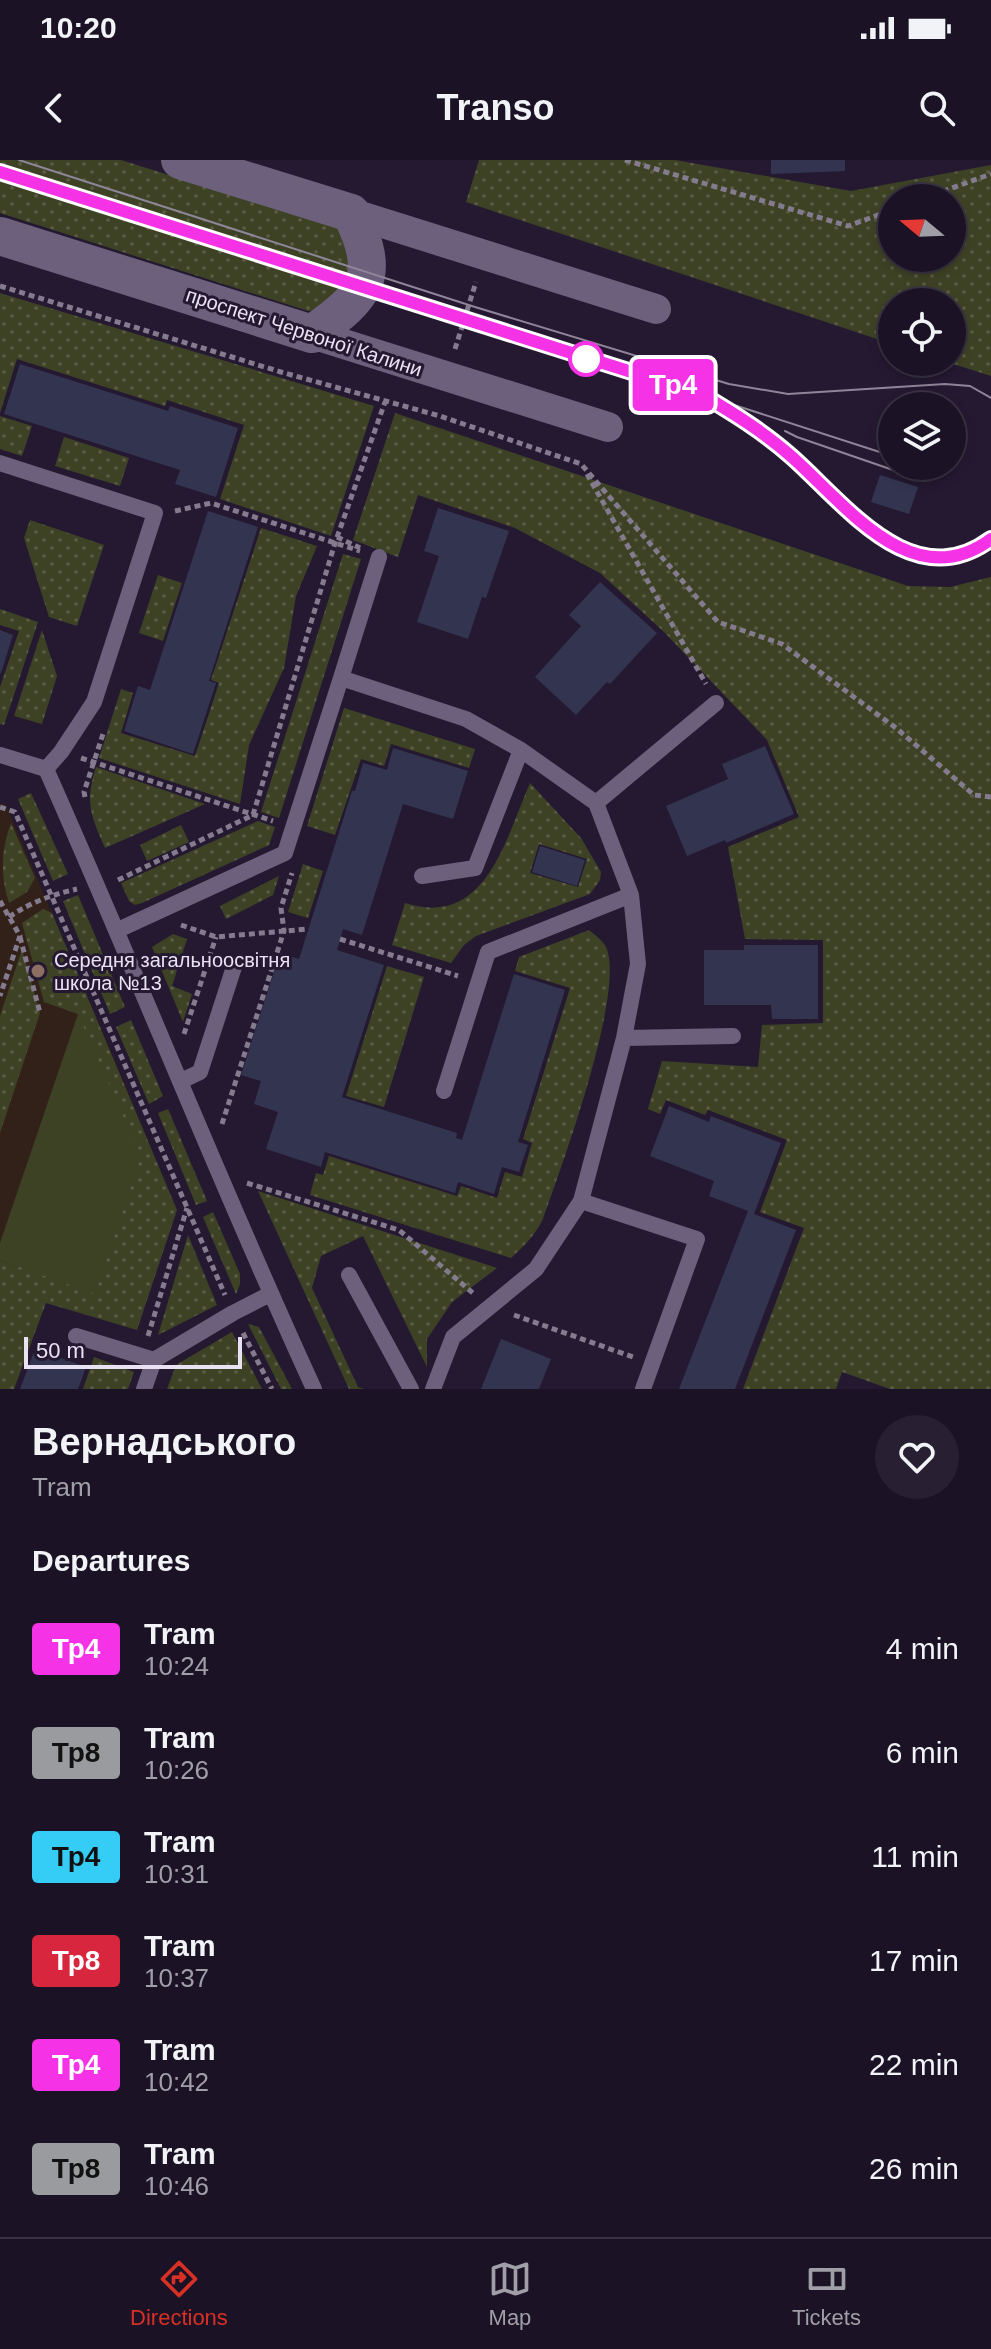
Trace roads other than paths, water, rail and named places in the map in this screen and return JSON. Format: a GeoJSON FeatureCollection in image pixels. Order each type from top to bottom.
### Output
{"type":"FeatureCollection","features":[{"type":"Feature","properties":{"kind":"street"},"geometry":{"type":"LineString","coordinates":[[180,160],[656,309]]}},
{"type":"Feature","properties":{"kind":"street"},"geometry":{"type":"LineString","coordinates":[[312,334],[341,313],[363,287],[368,272],[364,239],[351,213]]}},
{"type":"Feature","properties":{"kind":"street","name":"проспект Червоної Калини"},"geometry":{"type":"LineString","coordinates":[[0,236],[608,427]]}},
{"type":"Feature","properties":{"kind":"lane"},"geometry":{"type":"LineString","coordinates":[[0,463],[155,513],[94,702],[46,769]]}},
{"type":"Feature","properties":{"kind":"lane"},"geometry":{"type":"LineString","coordinates":[[118,930],[285,853],[379,557]]}},
{"type":"Feature","properties":{"kind":"lane"},"geometry":{"type":"LineString","coordinates":[[341,678],[466,719],[521,750],[596,803],[631,895],[638,964],[624,1038],[581,1201],[536,1269],[453,1337],[433,1389]]}},
{"type":"Feature","properties":{"kind":"lane"},"geometry":{"type":"LineString","coordinates":[[596,803],[716,703]]}},
{"type":"Feature","properties":{"kind":"lane"},"geometry":{"type":"LineString","coordinates":[[422,876],[475,868],[521,750]]}},
{"type":"Feature","properties":{"kind":"lane"},"geometry":{"type":"LineString","coordinates":[[0,755],[46,769],[118,930],[270,1294],[314,1389]]}},
{"type":"Feature","properties":{"kind":"lane"},"geometry":{"type":"LineString","coordinates":[[444,1091],[488,952],[631,895]]}},
{"type":"Feature","properties":{"kind":"lane"},"geometry":{"type":"LineString","coordinates":[[181,1081],[200,1072],[234,967]]}},
{"type":"Feature","properties":{"kind":"lane"},"geometry":{"type":"LineString","coordinates":[[624,1038],[733,1036]]}},
{"type":"Feature","properties":{"kind":"lane"},"geometry":{"type":"LineString","coordinates":[[581,1201],[697,1239],[643,1389]]}},
{"type":"Feature","properties":{"kind":"lane"},"geometry":{"type":"LineString","coordinates":[[349,1275],[411,1389]]}},
{"type":"Feature","properties":{"kind":"lane"},"geometry":{"type":"LineString","coordinates":[[144,1389],[154,1360],[270,1294]]}},
{"type":"Feature","properties":{"kind":"lane"},"geometry":{"type":"LineString","coordinates":[[76,1336],[154,1360]]}},
{"type":"Feature","properties":{"kind":"tram line"},"geometry":{"type":"LineString","coordinates":[[19,160],[475,307],[729,384],[788,394],[945,384],[970,386],[991,398]]}},
{"type":"Feature","properties":{"kind":"tram line"},"geometry":{"type":"LineString","coordinates":[[0,172],[701,394],[770,439],[858,519],[882,538],[908,551],[935,557],[963,554],[991,539]]}},
{"type":"Feature","properties":{"kind":"tram line","name":"Тр4"},"geometry":{"type":"LineString","coordinates":[[0,172],[701,394],[759,430],[862,522],[894,547],[914,555],[934,558],[959,556],[978,549],[991,539]]}},
{"type":"Feature","properties":{"kind":"tram line"},"geometry":{"type":"LineString","coordinates":[[731,404],[878,451]]}},
{"type":"Feature","properties":{"kind":"tram line"},"geometry":{"type":"LineString","coordinates":[[785,431],[925,481]]}},
{"type":"Feature","properties":{"kind":"place","name":"Середня загальноосвітня школа №13"},"geometry":{"type":"Point","coordinates":[38,971]}}]}
